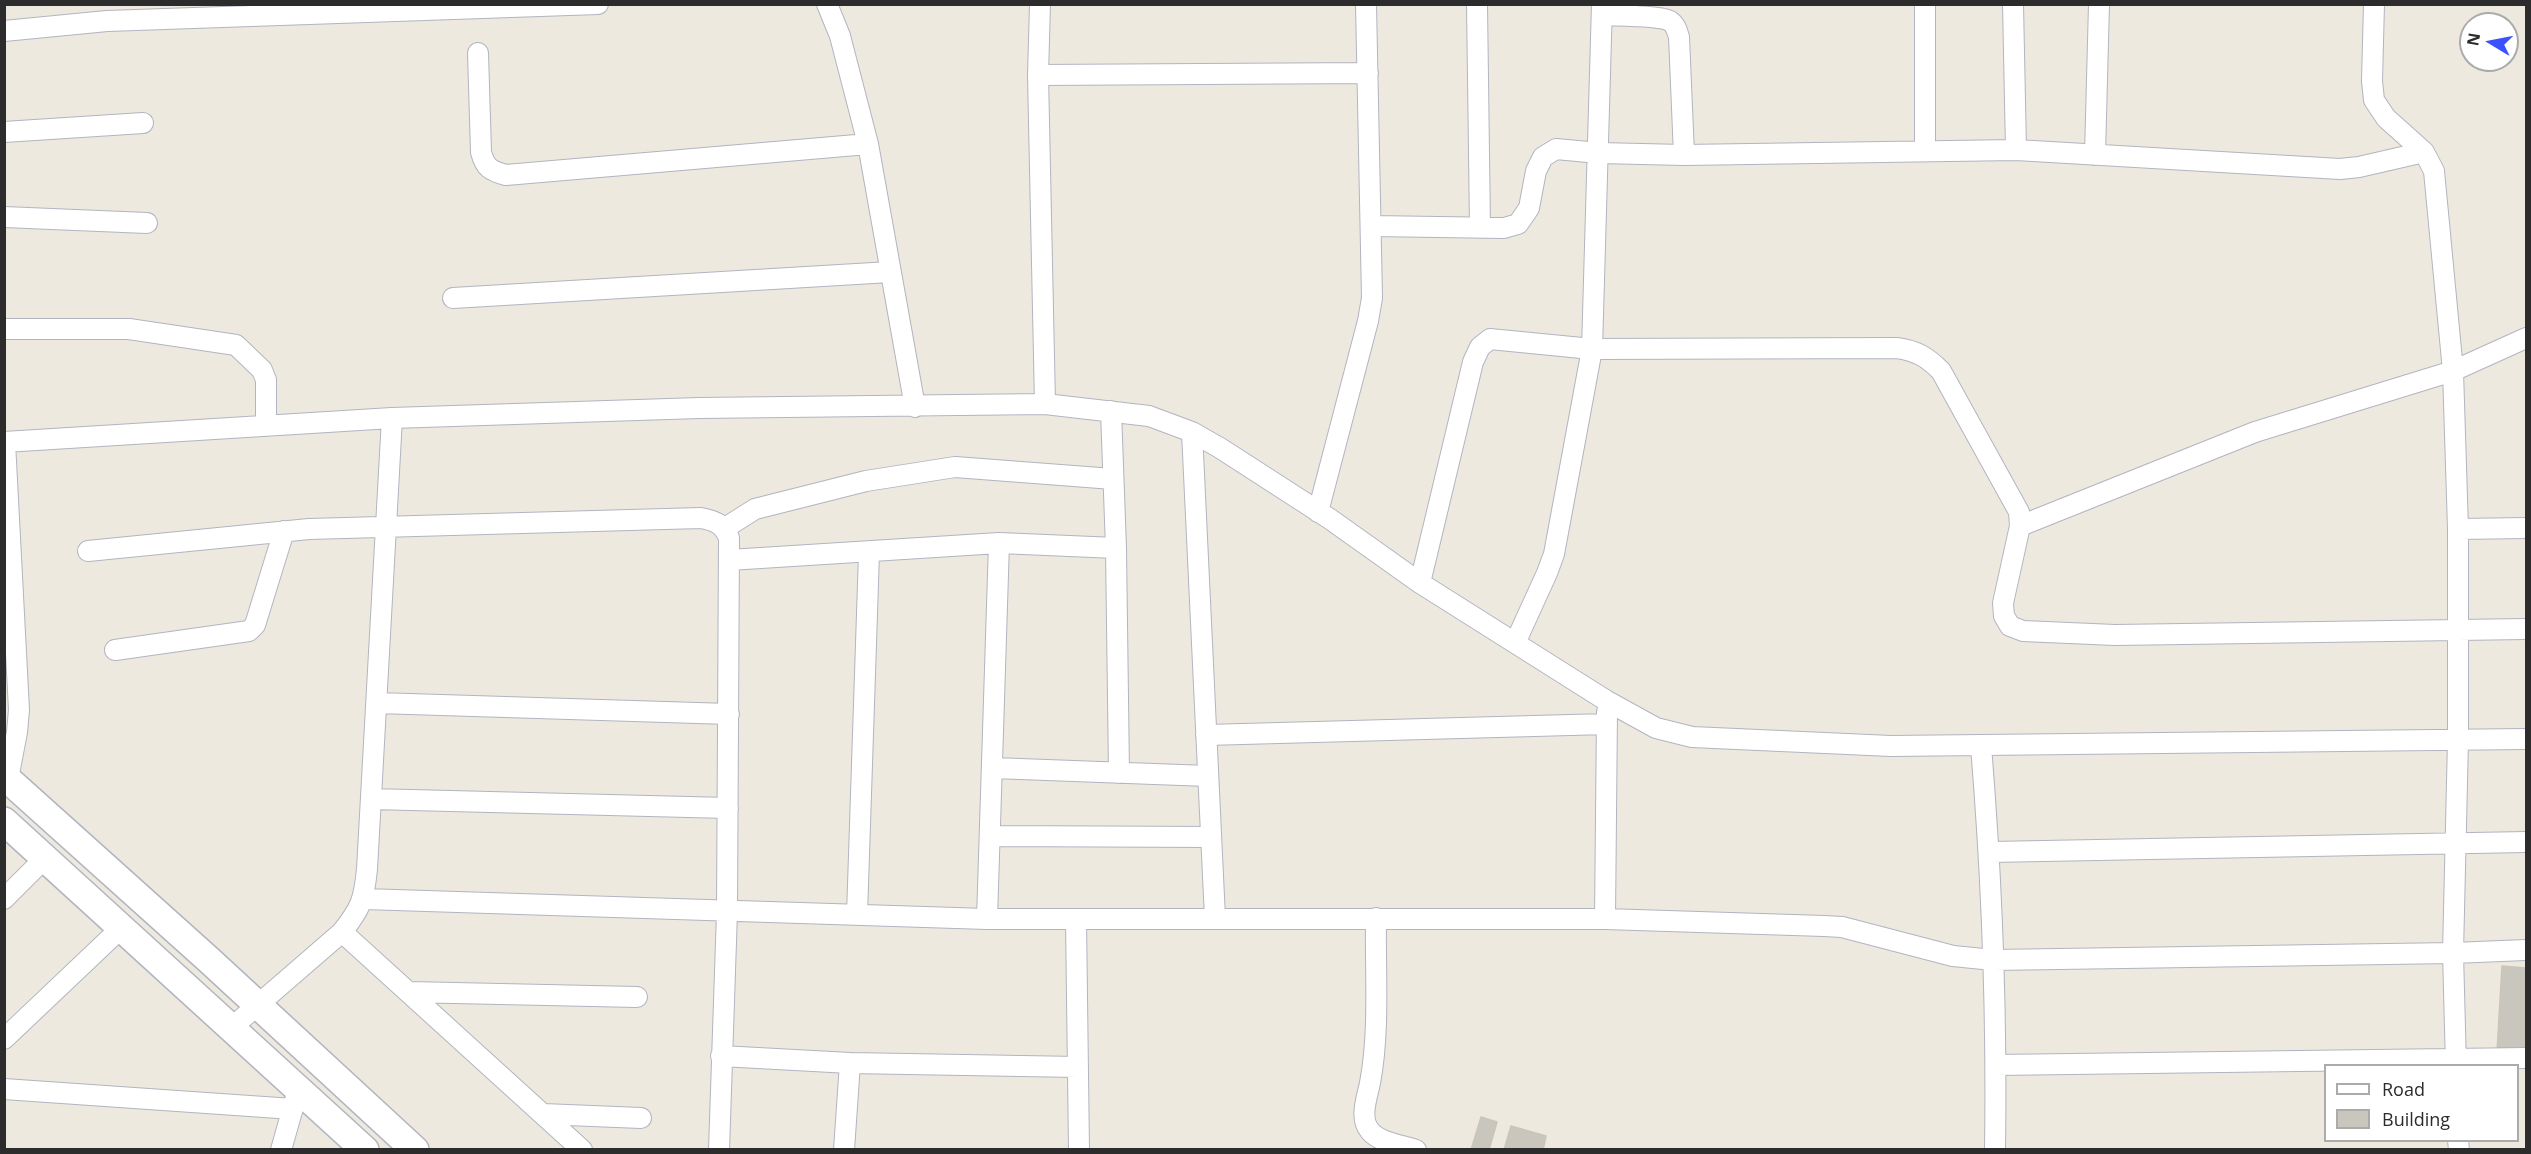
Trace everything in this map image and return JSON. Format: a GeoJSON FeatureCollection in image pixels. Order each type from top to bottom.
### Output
{"type":"FeatureCollection","features":[{"type":"Feature","properties":{"kind":"main road"},"geometry":{"type":"LineString","coordinates":[[6,778],[415,1149]]}},
{"type":"Feature","properties":{"kind":"main road"},"geometry":{"type":"LineString","coordinates":[[4,821],[46,857],[230,1029],[296,1099],[364,1149]]}},
{"type":"Feature","properties":{"kind":"street"},"geometry":{"type":"LineString","coordinates":[[4,31],[107,21],[327,9],[598,4]]}},
{"type":"Feature","properties":{"kind":"street"},"geometry":{"type":"LineString","coordinates":[[827,4],[840,36],[868,144],[915,407]]}},
{"type":"Feature","properties":{"kind":"street"},"geometry":{"type":"LineString","coordinates":[[1040,4],[1038,75],[1045,404]]}},
{"type":"Feature","properties":{"kind":"street"},"geometry":{"type":"LineString","coordinates":[[1318,512],[1369,314],[1373,280],[1366,4]]}},
{"type":"Feature","properties":{"kind":"street"},"geometry":{"type":"LineString","coordinates":[[1478,4],[1480,228]]}},
{"type":"Feature","properties":{"kind":"street"},"geometry":{"type":"LineString","coordinates":[[1925,4],[1925,151]]}},
{"type":"Feature","properties":{"kind":"street"},"geometry":{"type":"LineString","coordinates":[[2013,4],[2016,150]]}},
{"type":"Feature","properties":{"kind":"street"},"geometry":{"type":"LineString","coordinates":[[2095,155],[2098,4]]}},
{"type":"Feature","properties":{"kind":"street"},"geometry":{"type":"LineString","coordinates":[[2374,4],[2372,81],[2374,100],[2386,118],[2424,152],[2434,171],[2452,371],[2459,631],[2453,953],[2456,1062]]}},
{"type":"Feature","properties":{"kind":"street"},"geometry":{"type":"LineString","coordinates":[[1516,641],[1554,554],[1592,348],[1602,10],[1669,21],[1677,27],[1684,155]]}},
{"type":"Feature","properties":{"kind":"street"},"geometry":{"type":"LineString","coordinates":[[478,54],[481,152],[484,165],[492,172],[506,176],[868,144]]}},
{"type":"Feature","properties":{"kind":"street"},"geometry":{"type":"LineString","coordinates":[[1038,75],[1368,73]]}},
{"type":"Feature","properties":{"kind":"street"},"geometry":{"type":"LineString","coordinates":[[4,132],[143,123]]}},
{"type":"Feature","properties":{"kind":"street"},"geometry":{"type":"LineString","coordinates":[[1372,226],[1504,228],[1518,224],[1529,208],[1536,171],[1543,157],[1556,149],[1599,153],[1684,155],[2016,150],[2340,169],[2359,167],[2424,152]]}},
{"type":"Feature","properties":{"kind":"street"},"geometry":{"type":"LineString","coordinates":[[4,217],[147,223]]}},
{"type":"Feature","properties":{"kind":"street"},"geometry":{"type":"LineString","coordinates":[[453,298],[890,272]]}},
{"type":"Feature","properties":{"kind":"street"},"geometry":{"type":"LineString","coordinates":[[4,328],[129,329],[236,345],[262,370],[266,380],[266,426]]}},
{"type":"Feature","properties":{"kind":"street"},"geometry":{"type":"LineString","coordinates":[[2020,526],[2255,432],[2452,371],[2526,338]]}},
{"type":"Feature","properties":{"kind":"street"},"geometry":{"type":"LineString","coordinates":[[1420,583],[1473,362],[1480,347],[1490,339],[1592,348],[1897,348],[1914,351],[1928,358],[1941,371],[2019,512],[2020,526],[2003,609],[2010,626],[2024,631],[2115,635],[2526,629]]}},
{"type":"Feature","properties":{"kind":"street"},"geometry":{"type":"LineString","coordinates":[[6,778],[17,732],[19,710],[5,442],[392,418],[699,408],[1045,404],[1149,416],[1192,432],[1220,448],[1420,583],[1516,641],[1607,701],[1656,728],[1692,737],[1891,746],[2526,739]]}},
{"type":"Feature","properties":{"kind":"street"},"geometry":{"type":"LineString","coordinates":[[1110,411],[1116,548],[1119,772]]}},
{"type":"Feature","properties":{"kind":"street"},"geometry":{"type":"LineString","coordinates":[[230,1029],[342,932],[364,899],[392,418]]}},
{"type":"Feature","properties":{"kind":"street"},"geometry":{"type":"LineString","coordinates":[[1192,432],[1215,918]]}},
{"type":"Feature","properties":{"kind":"street"},"geometry":{"type":"LineString","coordinates":[[725,528],[755,509],[866,481],[956,467],[1113,479]]}},
{"type":"Feature","properties":{"kind":"street"},"geometry":{"type":"LineString","coordinates":[[88,551],[284,531],[386,526],[701,518],[714,521],[725,528],[729,538],[729,714],[727,912],[719,1149]]}},
{"type":"Feature","properties":{"kind":"street"},"geometry":{"type":"LineString","coordinates":[[2458,529],[2526,528]]}},
{"type":"Feature","properties":{"kind":"street"},"geometry":{"type":"LineString","coordinates":[[115,650],[249,631],[255,625],[284,531]]}},
{"type":"Feature","properties":{"kind":"street"},"geometry":{"type":"LineString","coordinates":[[729,560],[869,553],[999,543],[1116,548]]}},
{"type":"Feature","properties":{"kind":"street"},"geometry":{"type":"LineString","coordinates":[[987,919],[999,543]]}},
{"type":"Feature","properties":{"kind":"street"},"geometry":{"type":"LineString","coordinates":[[857,915],[869,553]]}},
{"type":"Feature","properties":{"kind":"street"},"geometry":{"type":"LineString","coordinates":[[1605,919],[1607,701]]}},
{"type":"Feature","properties":{"kind":"street"},"geometry":{"type":"LineString","coordinates":[[376,703],[729,714]]}},
{"type":"Feature","properties":{"kind":"street"},"geometry":{"type":"LineString","coordinates":[[1206,735],[1606,724]]}},
{"type":"Feature","properties":{"kind":"street"},"geometry":{"type":"LineString","coordinates":[[1982,746],[1990,852],[1996,1065],[1995,1149]]}},
{"type":"Feature","properties":{"kind":"street"},"geometry":{"type":"LineString","coordinates":[[993,768],[1208,776]]}},
{"type":"Feature","properties":{"kind":"street"},"geometry":{"type":"LineString","coordinates":[[371,799],[728,808]]}},
{"type":"Feature","properties":{"kind":"street"},"geometry":{"type":"LineString","coordinates":[[991,836],[1211,837]]}},
{"type":"Feature","properties":{"kind":"street"},"geometry":{"type":"LineString","coordinates":[[1990,852],[2526,842]]}},
{"type":"Feature","properties":{"kind":"street"},"geometry":{"type":"LineString","coordinates":[[4,899],[46,857]]}},
{"type":"Feature","properties":{"kind":"street"},"geometry":{"type":"LineString","coordinates":[[364,899],[1076,921],[1215,918],[1605,919],[1842,927],[1953,956],[1993,960],[2526,950]]}},
{"type":"Feature","properties":{"kind":"street"},"geometry":{"type":"LineString","coordinates":[[1376,918],[1373,1064],[1365,1108],[1365,1121],[1370,1131],[1379,1138],[1416,1149]]}},
{"type":"Feature","properties":{"kind":"street"},"geometry":{"type":"LineString","coordinates":[[1076,921],[1079,1149]]}},
{"type":"Feature","properties":{"kind":"street"},"geometry":{"type":"LineString","coordinates":[[4,1039],[120,928]]}},
{"type":"Feature","properties":{"kind":"street"},"geometry":{"type":"LineString","coordinates":[[342,932],[582,1149]]}},
{"type":"Feature","properties":{"kind":"street"},"geometry":{"type":"LineString","coordinates":[[409,992],[637,998]]}},
{"type":"Feature","properties":{"kind":"street"},"geometry":{"type":"LineString","coordinates":[[721,1056],[850,1063],[1078,1067]]}},
{"type":"Feature","properties":{"kind":"street"},"geometry":{"type":"LineString","coordinates":[[1996,1065],[2456,1062],[2526,1058]]}},
{"type":"Feature","properties":{"kind":"street"},"geometry":{"type":"LineString","coordinates":[[844,1149],[850,1063]]}},
{"type":"Feature","properties":{"kind":"street"},"geometry":{"type":"LineString","coordinates":[[4,1089],[296,1099],[281,1149]]}},
{"type":"Feature","properties":{"kind":"street"},"geometry":{"type":"LineString","coordinates":[[543,1113],[641,1118]]}},
{"type":"Feature","properties":{"kind":"building"},"geometry":{"type":"Polygon","coordinates":[[[2502,966],[2526,968],[2526,1054],[2497,1052],[2502,966]]]}},
{"type":"Feature","properties":{"kind":"building"},"geometry":{"type":"Polygon","coordinates":[[[1481,1117],[1497,1122],[1489,1150],[1471,1150],[1481,1117]]]}},
{"type":"Feature","properties":{"kind":"building"},"geometry":{"type":"Polygon","coordinates":[[[1511,1126],[1546,1136],[1543,1150],[1504,1150],[1511,1126]]]}}]}
